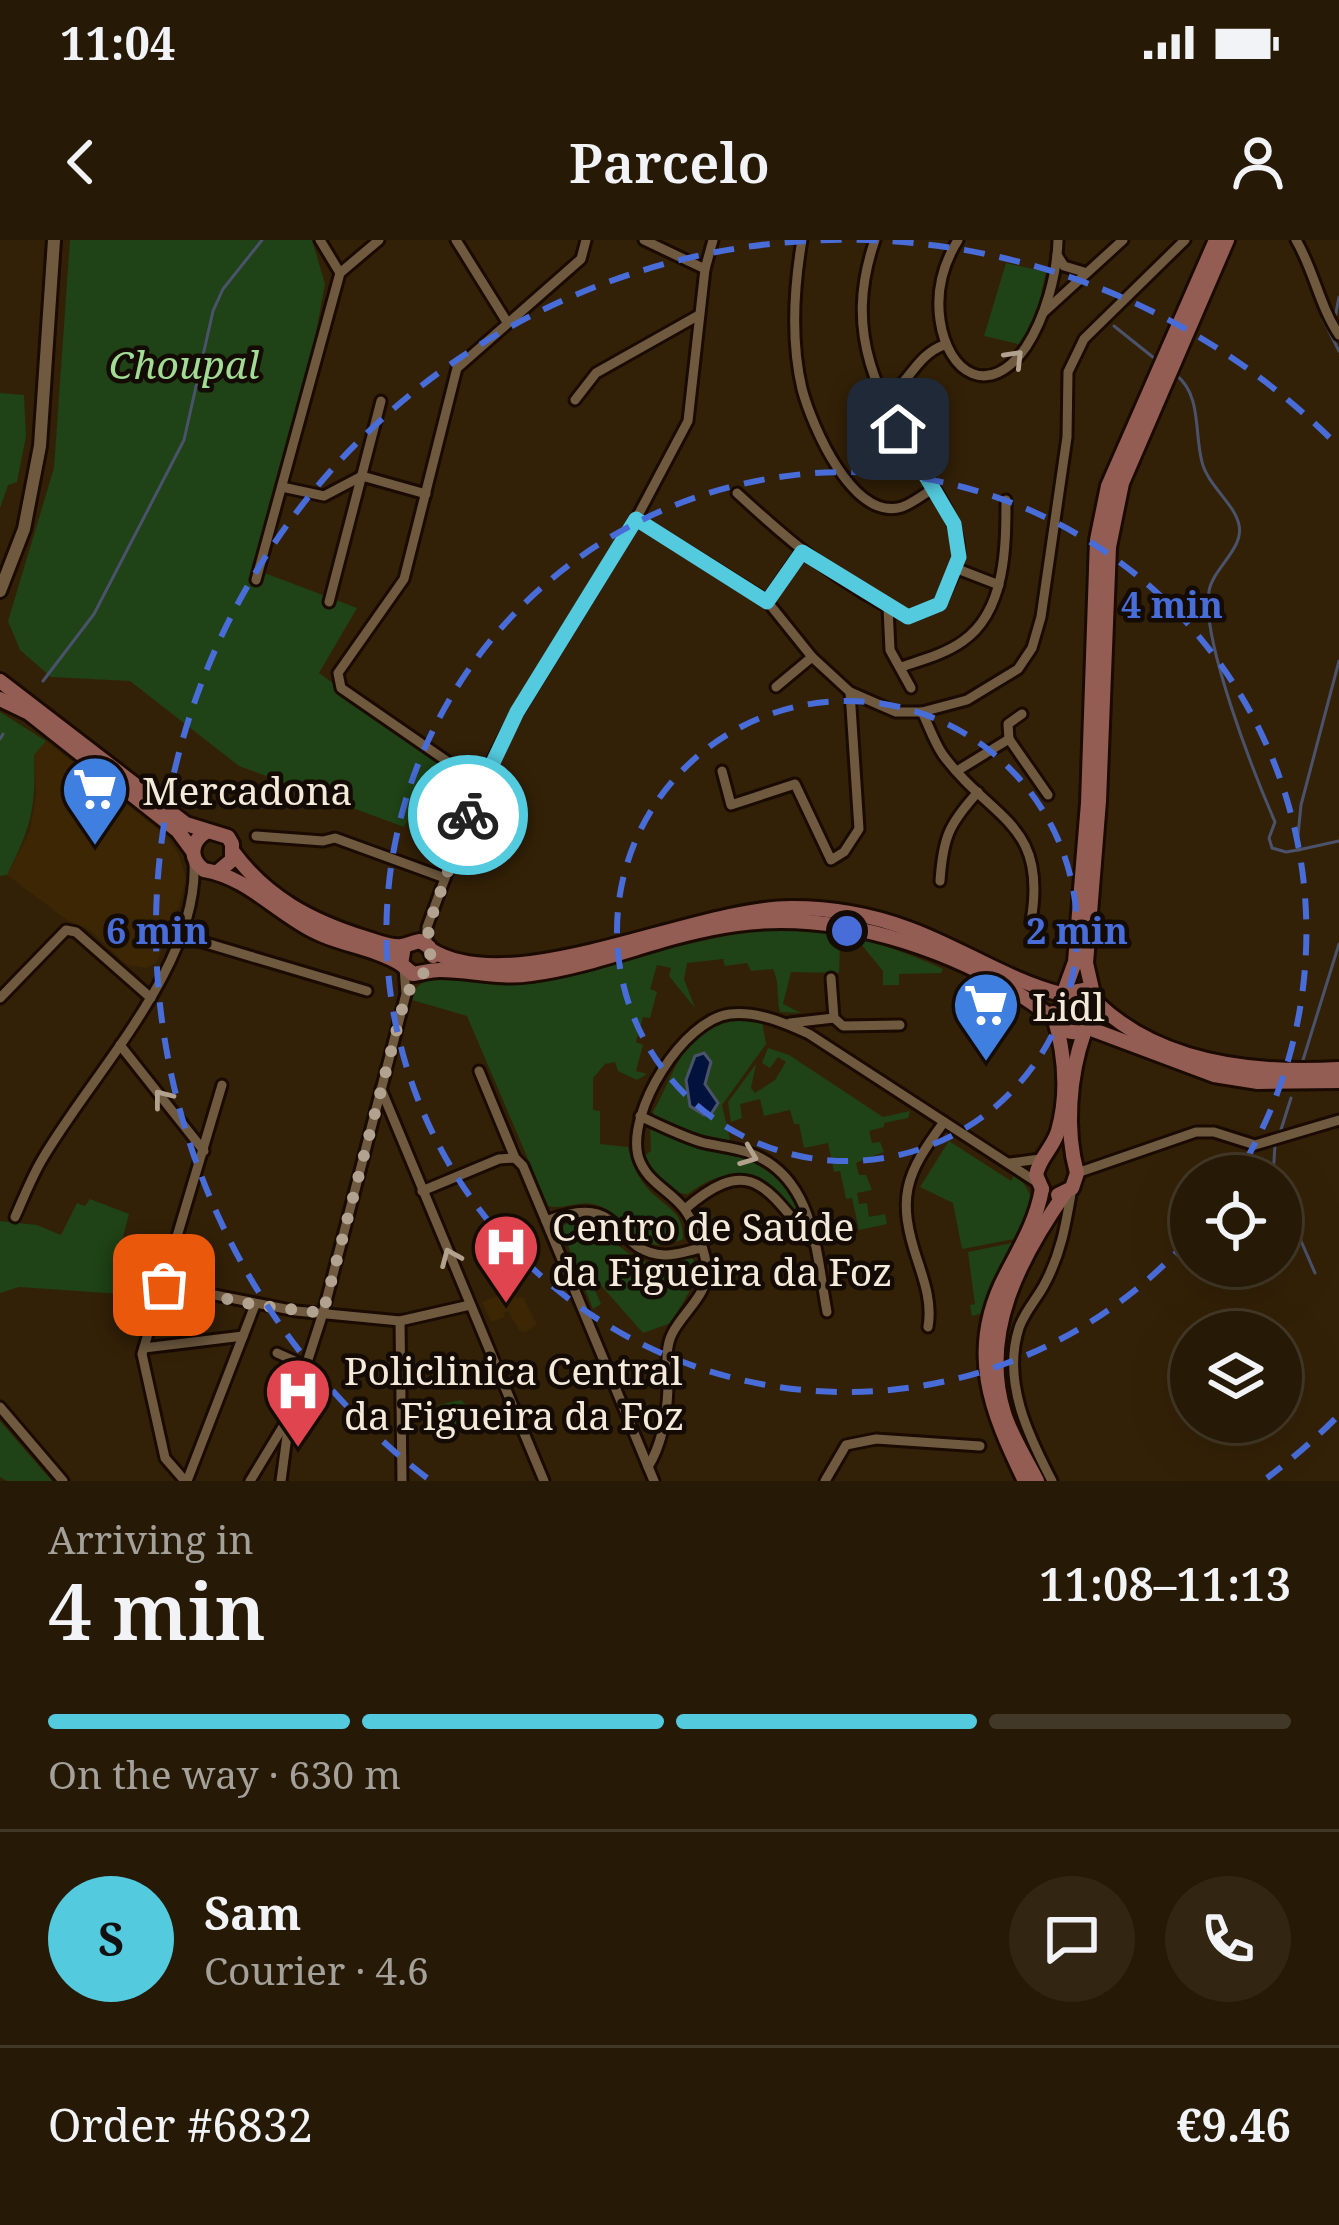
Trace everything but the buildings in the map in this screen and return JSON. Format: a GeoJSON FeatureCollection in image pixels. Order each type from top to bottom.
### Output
{"type":"FeatureCollection","features":[{"type":"Feature","properties":{"kind":"main road"},"geometry":{"type":"LineString","coordinates":[[1025,1481],[995,1419],[986,1377],[987,1330],[1003,1280],[1038,1214],[1043,1156],[1059,1126],[1065,1055],[1054,1006],[1075,962],[1088,803],[1097,540],[1108,485],[1216,240]]}},
{"type":"Feature","properties":{"kind":"main road"},"geometry":{"type":"LineString","coordinates":[[1036,1481],[1004,1415],[995,1376],[997,1331],[1012,1284],[1071,1178],[1076,1057],[1098,1018],[1086,963],[1099,801],[1108,547],[1122,483],[1227,240]]}},
{"type":"Feature","properties":{"kind":"main road"},"geometry":{"type":"LineString","coordinates":[[0,681],[186,824],[228,837],[251,876],[309,917],[383,944],[419,946],[463,963],[495,966],[532,963],[733,914],[790,908],[852,913],[908,928],[1031,987],[1063,993],[1084,990],[1127,1029],[1182,1053],[1241,1067],[1339,1070]]}},
{"type":"Feature","properties":{"kind":"main road"},"geometry":{"type":"LineString","coordinates":[[0,699],[29,713],[178,831],[204,870],[216,871],[317,933],[380,952],[413,974],[426,970],[494,977],[534,974],[735,924],[790,920],[850,926],[902,940],[1019,991],[1072,1034],[1088,1031],[1214,1075],[1258,1082],[1339,1081]]}},
{"type":"Feature","properties":{"kind":"main road"},"geometry":{"type":"LineString","coordinates":[[193,854],[199,836],[206,832]]}},
{"type":"Feature","properties":{"kind":"main road"},"geometry":{"type":"LineString","coordinates":[[216,871],[227,866],[233,852]]}},
{"type":"Feature","properties":{"kind":"main road"},"geometry":{"type":"LineString","coordinates":[[402,966],[419,946]]}},
{"type":"Feature","properties":{"kind":"main road"},"geometry":{"type":"LineString","coordinates":[[419,946],[426,970]]}},
{"type":"Feature","properties":{"kind":"main road"},"geometry":{"type":"LineString","coordinates":[[1043,1156],[1071,1178]]}},
{"type":"Feature","properties":{"kind":"main road"},"geometry":{"type":"LineString","coordinates":[[1040,1186],[1057,1195],[1071,1178]]}},
{"type":"Feature","properties":{"kind":"street"},"geometry":{"type":"LineString","coordinates":[[0,591],[23,529],[40,446],[54,240]]}},
{"type":"Feature","properties":{"kind":"street"},"geometry":{"type":"LineString","coordinates":[[320,240],[340,273]]}},
{"type":"Feature","properties":{"kind":"street"},"geometry":{"type":"LineString","coordinates":[[256,580],[340,273],[379,240]]}},
{"type":"Feature","properties":{"kind":"street"},"geometry":{"type":"LineString","coordinates":[[456,240],[507,322]]}},
{"type":"Feature","properties":{"kind":"street"},"geometry":{"type":"LineString","coordinates":[[480,784],[341,688],[338,673],[401,586],[457,368],[581,259],[586,240]]}},
{"type":"Feature","properties":{"kind":"street"},"geometry":{"type":"LineString","coordinates":[[644,240],[704,269]]}},
{"type":"Feature","properties":{"kind":"street"},"geometry":{"type":"LineString","coordinates":[[419,946],[480,784],[517,712],[636,519],[688,421],[704,269],[713,240]]}},
{"type":"Feature","properties":{"kind":"street"},"geometry":{"type":"LineString","coordinates":[[802,240],[797,268],[802,388],[826,446],[863,501],[878,507],[901,507],[934,488]]}},
{"type":"Feature","properties":{"kind":"street"},"geometry":{"type":"LineString","coordinates":[[737,493],[802,552],[888,608],[908,617],[940,604],[959,557],[954,524],[880,400],[863,331],[862,293],[875,240]]}},
{"type":"Feature","properties":{"kind":"street"},"geometry":{"type":"LineString","coordinates":[[958,240],[941,278],[938,302],[944,345],[959,368],[994,375],[1013,364],[1029,343],[1043,313],[1058,240]]}},
{"type":"Feature","properties":{"kind":"street"},"geometry":{"type":"LineString","coordinates":[[1043,313],[1123,240]]}},
{"type":"Feature","properties":{"kind":"street"},"geometry":{"type":"LineString","coordinates":[[636,519],[767,602],[812,657],[850,692],[896,712],[922,712],[967,700],[1018,669],[1033,648],[1067,437],[1068,372],[1084,339],[1185,240]]}},
{"type":"Feature","properties":{"kind":"street"},"geometry":{"type":"LineString","coordinates":[[1296,240],[1325,314],[1339,334]]}},
{"type":"Feature","properties":{"kind":"street"},"geometry":{"type":"LineString","coordinates":[[1057,255],[1064,266],[1084,272]]}},
{"type":"Feature","properties":{"kind":"street"},"geometry":{"type":"LineString","coordinates":[[575,400],[596,373],[699,315]]}},
{"type":"Feature","properties":{"kind":"street"},"geometry":{"type":"LineString","coordinates":[[880,400],[909,380],[920,358],[944,345]]}},
{"type":"Feature","properties":{"kind":"street"},"geometry":{"type":"LineString","coordinates":[[329,602],[381,401]]}},
{"type":"Feature","properties":{"kind":"street"},"geometry":{"type":"LineString","coordinates":[[282,487],[324,496],[362,476],[426,494]]}},
{"type":"Feature","properties":{"kind":"street"},"geometry":{"type":"LineString","coordinates":[[901,667],[967,640],[999,586],[1006,556],[1006,500]]}},
{"type":"Feature","properties":{"kind":"street"},"geometry":{"type":"LineString","coordinates":[[767,602],[802,552]]}},
{"type":"Feature","properties":{"kind":"street"},"geometry":{"type":"LineString","coordinates":[[955,568],[999,586]]}},
{"type":"Feature","properties":{"kind":"street"},"geometry":{"type":"LineString","coordinates":[[888,608],[890,650],[911,688]]}},
{"type":"Feature","properties":{"kind":"street"},"geometry":{"type":"LineString","coordinates":[[776,687],[812,657]]}},
{"type":"Feature","properties":{"kind":"street"},"geometry":{"type":"LineString","coordinates":[[722,771],[731,805],[796,784],[831,860],[844,852],[860,829],[850,692]]}},
{"type":"Feature","properties":{"kind":"street"},"geometry":{"type":"LineString","coordinates":[[922,712],[941,752],[1021,836],[1033,864],[1036,896],[1031,921]]}},
{"type":"Feature","properties":{"kind":"street"},"geometry":{"type":"LineString","coordinates":[[1022,714],[1008,724],[1009,739],[1048,795]]}},
{"type":"Feature","properties":{"kind":"street"},"geometry":{"type":"LineString","coordinates":[[957,771],[1009,739]]}},
{"type":"Feature","properties":{"kind":"street"},"geometry":{"type":"LineString","coordinates":[[940,880],[942,848],[952,820],[978,792]]}},
{"type":"Feature","properties":{"kind":"street"},"geometry":{"type":"LineString","coordinates":[[256,836],[335,838],[445,878]]}},
{"type":"Feature","properties":{"kind":"street"},"geometry":{"type":"LineString","coordinates":[[15,1217],[40,1161],[151,998],[195,890],[193,854]]}},
{"type":"Feature","properties":{"kind":"street"},"geometry":{"type":"LineString","coordinates":[[195,890],[216,871]]}},
{"type":"Feature","properties":{"kind":"street"},"geometry":{"type":"LineString","coordinates":[[0,998],[66,929],[76,932],[151,998]]}},
{"type":"Feature","properties":{"kind":"street"},"geometry":{"type":"LineString","coordinates":[[179,935],[367,991]]}},
{"type":"Feature","properties":{"kind":"street"},"geometry":{"type":"LineString","coordinates":[[281,1481],[290,1415],[323,1313],[406,994],[402,966]]}},
{"type":"Feature","properties":{"kind":"street"},"geometry":{"type":"LineString","coordinates":[[406,994],[426,970]]}},
{"type":"Feature","properties":{"kind":"street"},"geometry":{"type":"LineString","coordinates":[[831,978],[834,1018]]}},
{"type":"Feature","properties":{"kind":"street"},"geometry":{"type":"LineString","coordinates":[[648,1467],[659,1448],[672,1334],[700,1293],[707,1273],[685,1208],[653,1184],[639,1160],[635,1132],[643,1104],[687,1038],[706,1021],[732,1014],[785,1023],[809,1034],[1040,1186]]}},
{"type":"Feature","properties":{"kind":"street"},"geometry":{"type":"LineString","coordinates":[[785,1023],[834,1018],[843,1025],[900,1024]]}},
{"type":"Feature","properties":{"kind":"street"},"geometry":{"type":"LineString","coordinates":[[120,1045],[204,1151]]}},
{"type":"Feature","properties":{"kind":"street"},"geometry":{"type":"LineString","coordinates":[[479,1071],[514,1158],[523,1166],[547,1221],[654,1481]]}},
{"type":"Feature","properties":{"kind":"street"},"geometry":{"type":"LineString","coordinates":[[222,1085],[142,1354],[165,1458],[186,1481],[255,1305]]}},
{"type":"Feature","properties":{"kind":"street"},"geometry":{"type":"LineString","coordinates":[[381,1089],[544,1481]]}},
{"type":"Feature","properties":{"kind":"street"},"geometry":{"type":"LineString","coordinates":[[640,1116],[697,1141],[750,1153],[772,1166],[801,1197],[810,1217],[827,1312]]}},
{"type":"Feature","properties":{"kind":"street"},"geometry":{"type":"LineString","coordinates":[[1052,1481],[1017,1406],[1016,1341],[1021,1322],[1063,1244],[1071,1178],[1196,1132],[1214,1132],[1255,1145],[1339,1120]]}},
{"type":"Feature","properties":{"kind":"street"},"geometry":{"type":"LineString","coordinates":[[928,1327],[928,1301],[904,1201],[911,1172],[944,1122]]}},
{"type":"Feature","properties":{"kind":"street"},"geometry":{"type":"LineString","coordinates":[[1010,1163],[1043,1156]]}},
{"type":"Feature","properties":{"kind":"street"},"geometry":{"type":"LineString","coordinates":[[422,1191],[499,1159],[514,1158]]}},
{"type":"Feature","properties":{"kind":"street"},"geometry":{"type":"LineString","coordinates":[[685,1208],[725,1180],[749,1180],[771,1193],[814,1245]]}},
{"type":"Feature","properties":{"kind":"street"},"geometry":{"type":"LineString","coordinates":[[547,1221],[578,1209],[604,1215],[639,1246],[664,1255],[702,1248]]}},
{"type":"Feature","properties":{"kind":"street"},"geometry":{"type":"LineString","coordinates":[[164,1285],[255,1305],[400,1321],[470,1305]]}},
{"type":"Feature","properties":{"kind":"street"},"geometry":{"type":"LineString","coordinates":[[400,1321],[402,1481]]}},
{"type":"Feature","properties":{"kind":"street"},"geometry":{"type":"LineString","coordinates":[[144,1348],[242,1336]]}},
{"type":"Feature","properties":{"kind":"street"},"geometry":{"type":"LineString","coordinates":[[277,1353],[306,1366]]}},
{"type":"Feature","properties":{"kind":"street"},"geometry":{"type":"LineString","coordinates":[[0,1407],[63,1481]]}},
{"type":"Feature","properties":{"kind":"street"},"geometry":{"type":"LineString","coordinates":[[250,1481],[290,1415]]}},
{"type":"Feature","properties":{"kind":"street"},"geometry":{"type":"LineString","coordinates":[[825,1481],[846,1445],[859,1441],[876,1438],[980,1446]]}},
{"type":"Feature","properties":{"kind":"shaded area"},"geometry":{"type":"Polygon","coordinates":[[[46,741],[164,834],[178,853],[186,878],[181,900],[157,962],[146,968],[127,965],[91,931],[67,920],[7,875],[30,831],[36,795],[34,755],[46,741]]]}},
{"type":"Feature","properties":{"kind":"shaded area","name":"Centro de Saúde da Figueira da Foz"},"geometry":{"type":"Polygon","coordinates":[[[512,1272],[516,1298],[523,1297],[537,1325],[525,1332],[508,1311],[491,1322],[482,1302],[502,1294],[497,1276],[512,1272]]]}},
{"type":"Feature","properties":{"kind":"green space","name":"Choupal"},"geometry":{"type":"Polygon","coordinates":[[[70,240],[312,240],[325,284],[311,360],[254,569],[357,608],[319,673],[439,760],[404,827],[239,766],[130,681],[51,677],[20,650],[8,621],[54,468],[70,240]]]}},
{"type":"Feature","properties":{"kind":"green space"},"geometry":{"type":"Polygon","coordinates":[[[1006,263],[1046,272],[1035,323],[1022,345],[984,336],[1006,263]]]}},
{"type":"Feature","properties":{"kind":"green space"},"geometry":{"type":"Polygon","coordinates":[[[0,393],[24,395],[26,436],[17,482],[8,485],[0,508],[0,393]]]}},
{"type":"Feature","properties":{"kind":"green space"},"geometry":{"type":"Polygon","coordinates":[[[0,712],[46,741],[34,755],[27,830],[7,875],[0,876],[0,712]]]}},
{"type":"Feature","properties":{"kind":"green space"},"geometry":{"type":"Polygon","coordinates":[[[764,927],[856,938],[943,969],[941,973],[899,974],[899,985],[883,985],[883,971],[861,944],[840,945],[839,973],[791,972],[783,1004],[801,1013],[780,1012],[773,969],[751,971],[747,963],[725,966],[723,959],[687,963],[684,979],[695,1008],[669,976],[671,968],[657,965],[650,989],[657,992],[650,1018],[643,1017],[636,1042],[643,1045],[636,1071],[647,1074],[637,1080],[618,1071],[615,1062],[605,1064],[593,1078],[593,1110],[600,1111],[600,1144],[628,1147],[641,1180],[680,1221],[683,1239],[667,1244],[645,1241],[597,1205],[548,1206],[467,1016],[412,1000],[417,987],[430,977],[525,981],[764,927]]]}},
{"type":"Feature","properties":{"kind":"green space"},"geometry":{"type":"Polygon","coordinates":[[[725,1020],[762,1022],[766,1044],[722,1105],[731,1144],[687,1132],[654,1117],[653,1112],[689,1045],[725,1020]]]}},
{"type":"Feature","properties":{"kind":"green space"},"geometry":{"type":"Polygon","coordinates":[[[768,1048],[789,1055],[883,1117],[910,1111],[908,1118],[869,1131],[872,1143],[880,1142],[884,1152],[856,1163],[872,1190],[857,1193],[859,1204],[867,1203],[869,1217],[885,1214],[887,1224],[859,1230],[852,1198],[846,1199],[840,1171],[834,1172],[828,1143],[804,1148],[799,1124],[794,1124],[790,1110],[764,1116],[760,1099],[740,1104],[742,1118],[731,1122],[728,1102],[756,1064],[751,1088],[755,1093],[775,1080],[786,1062],[778,1057],[770,1068],[762,1063],[768,1048]]]}},
{"type":"Feature","properties":{"kind":"green space"},"geometry":{"type":"Polygon","coordinates":[[[650,1126],[758,1165],[791,1194],[802,1214],[773,1188],[746,1176],[718,1178],[688,1194],[667,1186],[645,1155],[651,1151],[650,1126]]]}},
{"type":"Feature","properties":{"kind":"green space"},"geometry":{"type":"Polygon","coordinates":[[[949,1141],[1011,1181],[1014,1175],[1022,1182],[1030,1197],[1030,1211],[1019,1238],[962,1249],[953,1203],[920,1187],[949,1141]]]}},
{"type":"Feature","properties":{"kind":"green space"},"geometry":{"type":"Polygon","coordinates":[[[90,1199],[129,1214],[122,1241],[125,1249],[167,1256],[159,1291],[136,1295],[19,1287],[0,1293],[0,1221],[37,1225],[61,1235],[77,1203],[85,1206],[90,1199]]]}},
{"type":"Feature","properties":{"kind":"green space"},"geometry":{"type":"Polygon","coordinates":[[[584,1215],[605,1223],[615,1233],[613,1241],[642,1260],[676,1265],[680,1257],[693,1259],[699,1275],[671,1323],[643,1333],[598,1282],[593,1286],[601,1304],[593,1309],[562,1226],[584,1215]]]}},
{"type":"Feature","properties":{"kind":"green space"},"geometry":{"type":"Polygon","coordinates":[[[1016,1242],[983,1313],[972,1316],[970,1305],[975,1304],[968,1252],[1016,1242]]]}},
{"type":"Feature","properties":{"kind":"green space"},"geometry":{"type":"Polygon","coordinates":[[[461,1400],[469,1431],[440,1434],[438,1405],[461,1400]]]}},
{"type":"Feature","properties":{"kind":"green space"},"geometry":{"type":"Polygon","coordinates":[[[0,1421],[52,1481],[0,1477],[0,1421]]]}},
{"type":"Feature","properties":{"kind":"water"},"geometry":{"type":"Polygon","coordinates":[[[704,1053],[711,1062],[705,1084],[718,1103],[711,1114],[704,1115],[690,1106],[686,1080],[695,1056],[704,1053]]]}},
{"type":"Feature","properties":{"kind":"waterway"},"geometry":{"type":"LineString","coordinates":[[43,681],[94,614],[184,440],[213,311],[223,289],[262,240]]}},
{"type":"Feature","properties":{"kind":"waterway"},"geometry":{"type":"LineString","coordinates":[[1335,318],[1339,297]]}},
{"type":"Feature","properties":{"kind":"waterway"},"geometry":{"type":"LineString","coordinates":[[1323,319],[1339,351]]}},
{"type":"Feature","properties":{"kind":"waterway"},"geometry":{"type":"LineString","coordinates":[[1114,326],[1159,362]]}},
{"type":"Feature","properties":{"kind":"waterway"},"geometry":{"type":"LineString","coordinates":[[1176,375],[1194,404],[1205,471],[1239,525],[1237,542],[1209,591],[1208,612],[1221,672],[1275,822],[1269,838],[1272,848],[1298,850]]}},
{"type":"Feature","properties":{"kind":"waterway"},"geometry":{"type":"LineString","coordinates":[[1339,661],[1301,805],[1297,845],[1298,850],[1339,841]]}},
{"type":"Feature","properties":{"kind":"waterway"},"geometry":{"type":"LineString","coordinates":[[0,739],[3,734]]}},
{"type":"Feature","properties":{"kind":"waterway"},"geometry":{"type":"LineString","coordinates":[[1303,1060],[1339,944]]}},
{"type":"Feature","properties":{"kind":"waterway"},"geometry":{"type":"LineString","coordinates":[[1279,1136],[1291,1098]]}},
{"type":"Feature","properties":{"kind":"waterway"},"geometry":{"type":"LineString","coordinates":[[1274,1155],[1275,1145]]}},
{"type":"Feature","properties":{"kind":"waterway"},"geometry":{"type":"LineString","coordinates":[[1302,1243],[1315,1273]]}},
{"type":"Feature","properties":{"kind":"way so far"},"geometry":{"type":"LineString","coordinates":[[164,1285],[255,1305],[323,1313],[406,994],[431,964],[428,927],[468,815]]}},
{"type":"Feature","properties":{"kind":"place","name":"Mercadona"},"geometry":{"type":"Point","coordinates":[95,848]}},
{"type":"Feature","properties":{"kind":"place","name":"Lidl"},"geometry":{"type":"Point","coordinates":[986,1064]}},
{"type":"Feature","properties":{"kind":"place","name":"Centro de Saúde da Figueira da Foz"},"geometry":{"type":"Point","coordinates":[506,1306]}},
{"type":"Feature","properties":{"kind":"place","name":"Policlinica Central da Figueira da Foz"},"geometry":{"type":"Point","coordinates":[298,1450]}},
{"type":"Feature","properties":{"kind":"route"},"geometry":{"type":"LineString","coordinates":[[468,815],[517,712],[636,519],[767,602],[802,552],[908,617],[940,604],[959,557],[954,524],[898,429]]}}]}
